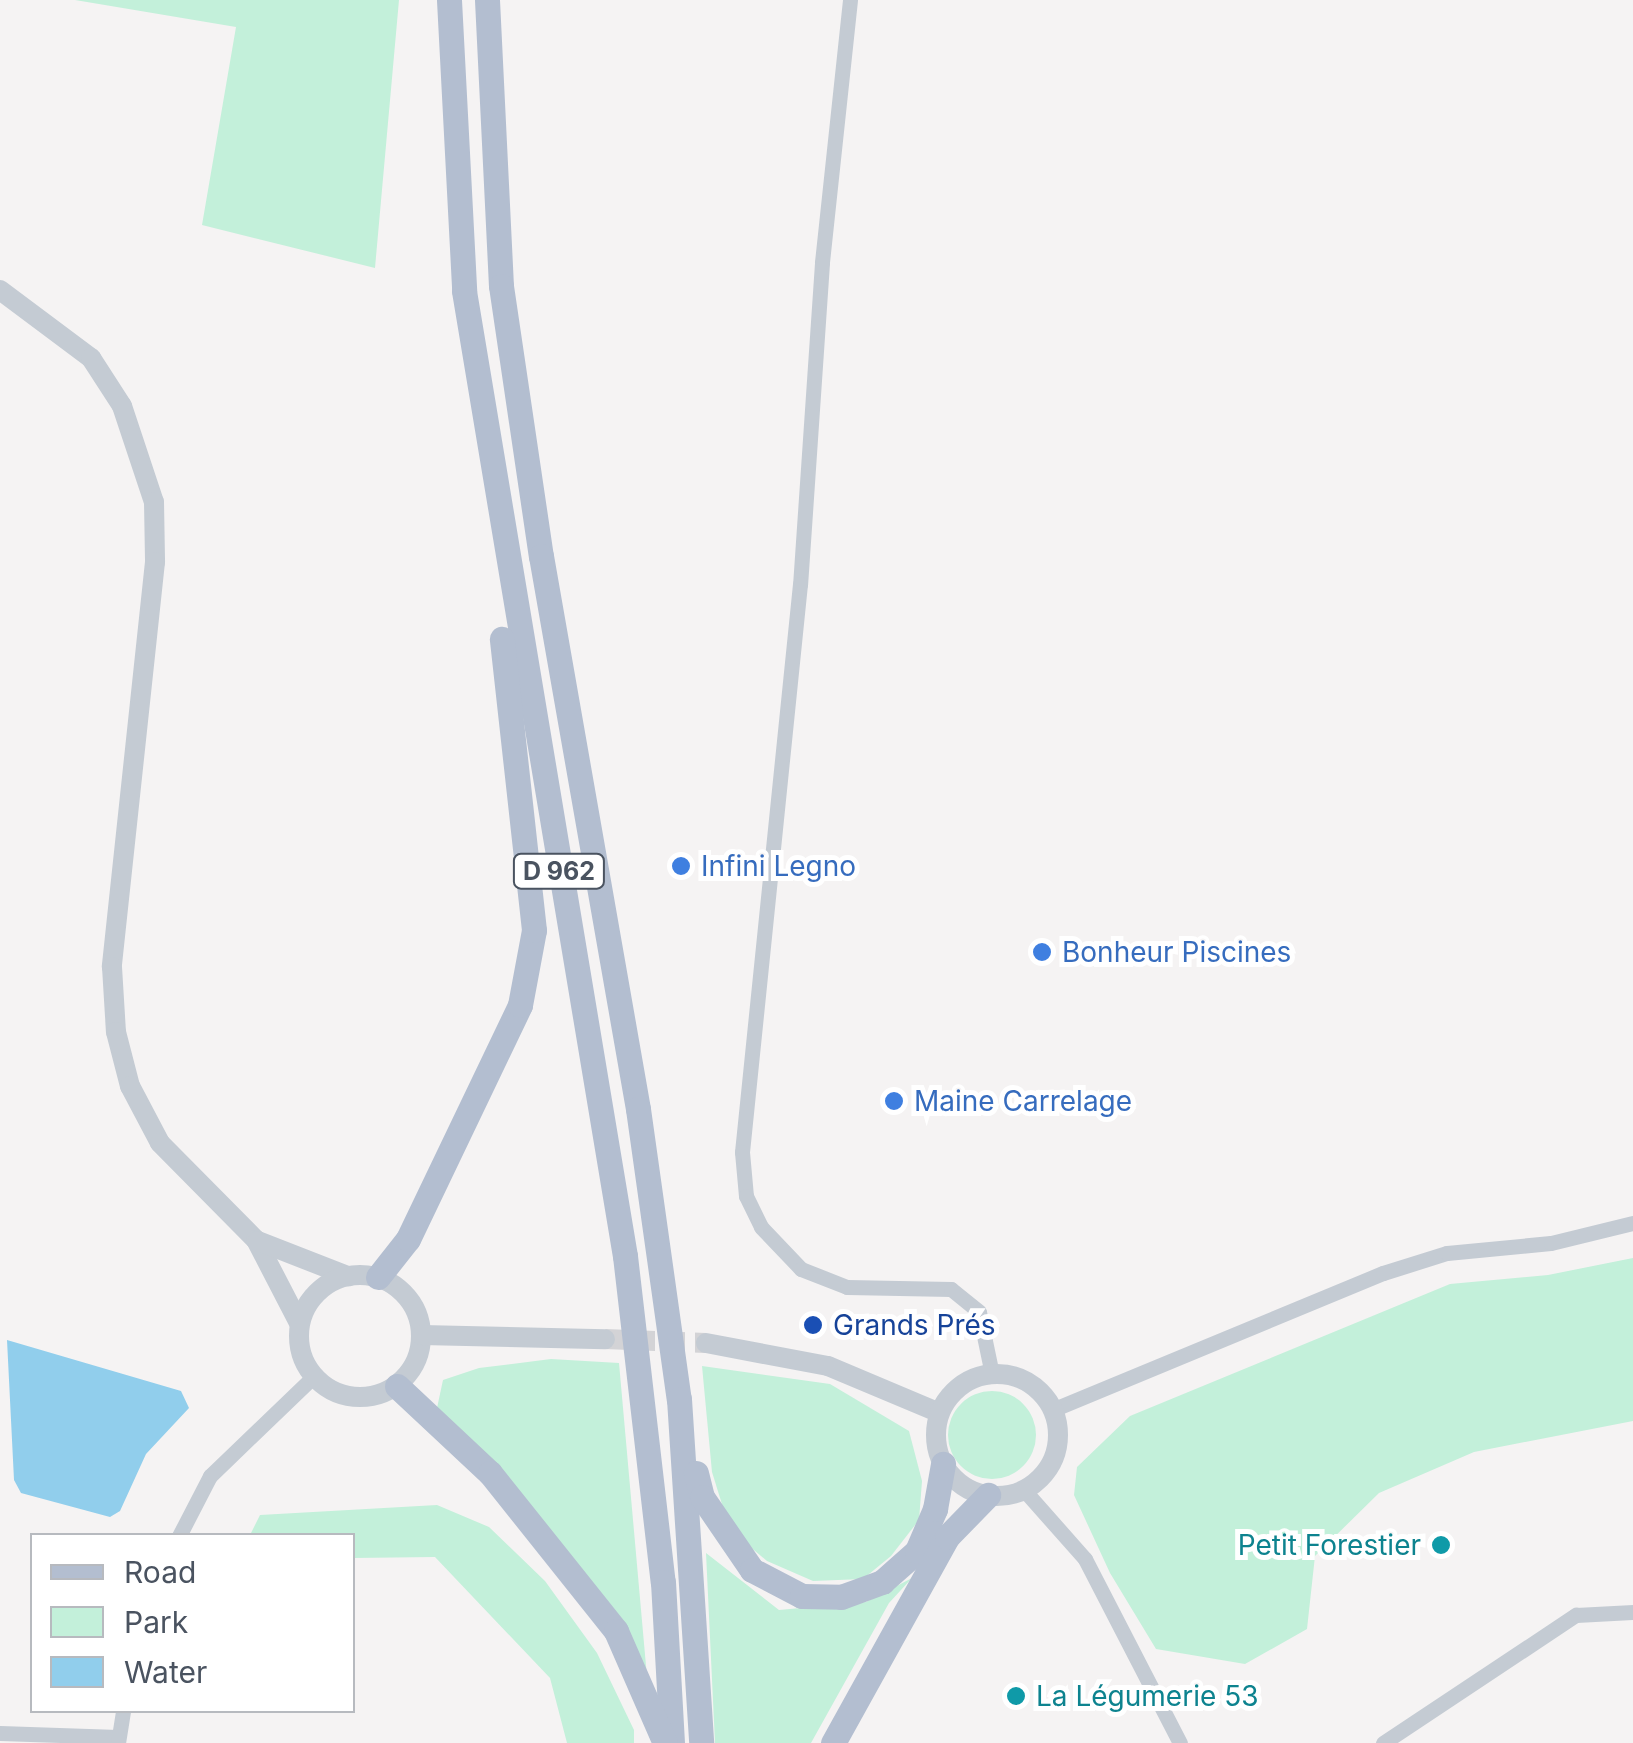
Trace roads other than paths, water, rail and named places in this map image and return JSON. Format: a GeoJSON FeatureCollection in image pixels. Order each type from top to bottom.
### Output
{"type":"FeatureCollection","features":[{"type":"Feature","properties":{"kind":"main road","name":"D 962"},"geometry":{"type":"LineString","coordinates":[[449,0],[464,291],[625,1256],[659,1542],[669,1743]]}},
{"type":"Feature","properties":{"kind":"main road","name":"D 962"},"geometry":{"type":"LineString","coordinates":[[487,0],[504,304],[638,1109],[679,1399],[701,1743]]}},
{"type":"Feature","properties":{"kind":"main road"},"geometry":{"type":"LineString","coordinates":[[378,1277],[408,1240],[520,1006],[534,930],[464,291]]}},
{"type":"Feature","properties":{"kind":"main road"},"geometry":{"type":"LineString","coordinates":[[396,1386],[490,1472],[616,1631],[669,1743]]}},
{"type":"Feature","properties":{"kind":"main road"},"geometry":{"type":"LineString","coordinates":[[679,1399],[702,1497],[724,1536],[752,1570],[802,1596],[841,1597],[882,1582],[916,1550],[936,1509],[943,1464]]}},
{"type":"Feature","properties":{"kind":"main road"},"geometry":{"type":"LineString","coordinates":[[833,1743],[947,1538],[988,1495]]}},
{"type":"Feature","properties":{"kind":"street"},"geometry":{"type":"LineString","coordinates":[[850,0],[822,263],[800,584],[742,1152],[746,1196],[761,1227],[800,1269],[847,1287],[951,1289],[979,1312],[992,1374]]}},
{"type":"Feature","properties":{"kind":"street"},"geometry":{"type":"LineString","coordinates":[[0,290],[92,358],[122,406],[149,474],[155,562],[112,967],[116,1032],[130,1086],[160,1143],[256,1240],[299,1324],[302,1361],[313,1377],[344,1396],[362,1398],[396,1386],[419,1355],[422,1335],[410,1299],[378,1277],[348,1276],[256,1240]]}},
{"type":"Feature","properties":{"kind":"street"},"geometry":{"type":"LineString","coordinates":[[1052,1410],[1383,1273],[1447,1254],[1551,1243],[1633,1223]]}},
{"type":"Feature","properties":{"kind":"street"},"geometry":{"type":"LineString","coordinates":[[299,1324],[318,1291],[348,1276]]}},
{"type":"Feature","properties":{"kind":"street"},"geometry":{"type":"LineString","coordinates":[[422,1335],[605,1339]]}},
{"type":"Feature","properties":{"kind":"street"},"geometry":{"type":"LineString","coordinates":[[706,1343],[828,1366],[940,1413]]}},
{"type":"Feature","properties":{"kind":"street"},"geometry":{"type":"LineString","coordinates":[[992,1374],[1028,1382],[1052,1410],[1057,1428],[1050,1464],[1024,1490],[988,1495],[970,1490],[943,1464],[937,1448],[940,1413],[960,1386],[992,1374]]}},
{"type":"Feature","properties":{"kind":"street"},"geometry":{"type":"LineString","coordinates":[[181,1533],[210,1476],[313,1377]]}},
{"type":"Feature","properties":{"kind":"street"},"geometry":{"type":"LineString","coordinates":[[1024,1490],[1085,1559],[1180,1743]]}},
{"type":"Feature","properties":{"kind":"street"},"geometry":{"type":"LineString","coordinates":[[1383,1743],[1576,1616],[1633,1612]]}},
{"type":"Feature","properties":{"kind":"street"},"geometry":{"type":"LineString","coordinates":[[0,1734],[118,1740],[122,1713]]}},
{"type":"Feature","properties":{"kind":"water"},"geometry":{"type":"Polygon","coordinates":[[[7,1340],[181,1391],[189,1408],[146,1454],[120,1511],[110,1517],[21,1493],[14,1480],[7,1340]]]}},
{"type":"Feature","properties":{"kind":"tunnel"},"geometry":{"type":"LineString","coordinates":[[605,1339],[706,1343]]}},
{"type":"Feature","properties":{"kind":"place","name":"Infini Legno"},"geometry":{"type":"Point","coordinates":[681,866]}},
{"type":"Feature","properties":{"kind":"place","name":"Bonheur Piscines"},"geometry":{"type":"Point","coordinates":[1042,952]}},
{"type":"Feature","properties":{"kind":"place","name":"Maine Carrelage"},"geometry":{"type":"Point","coordinates":[894,1101]}},
{"type":"Feature","properties":{"kind":"place","name":"Grands Prés"},"geometry":{"type":"Point","coordinates":[813,1325]}},
{"type":"Feature","properties":{"kind":"place","name":"Petit Forestier"},"geometry":{"type":"Point","coordinates":[1441,1545]}},
{"type":"Feature","properties":{"kind":"place","name":"La Légumerie 53"},"geometry":{"type":"Point","coordinates":[1016,1696]}}]}
